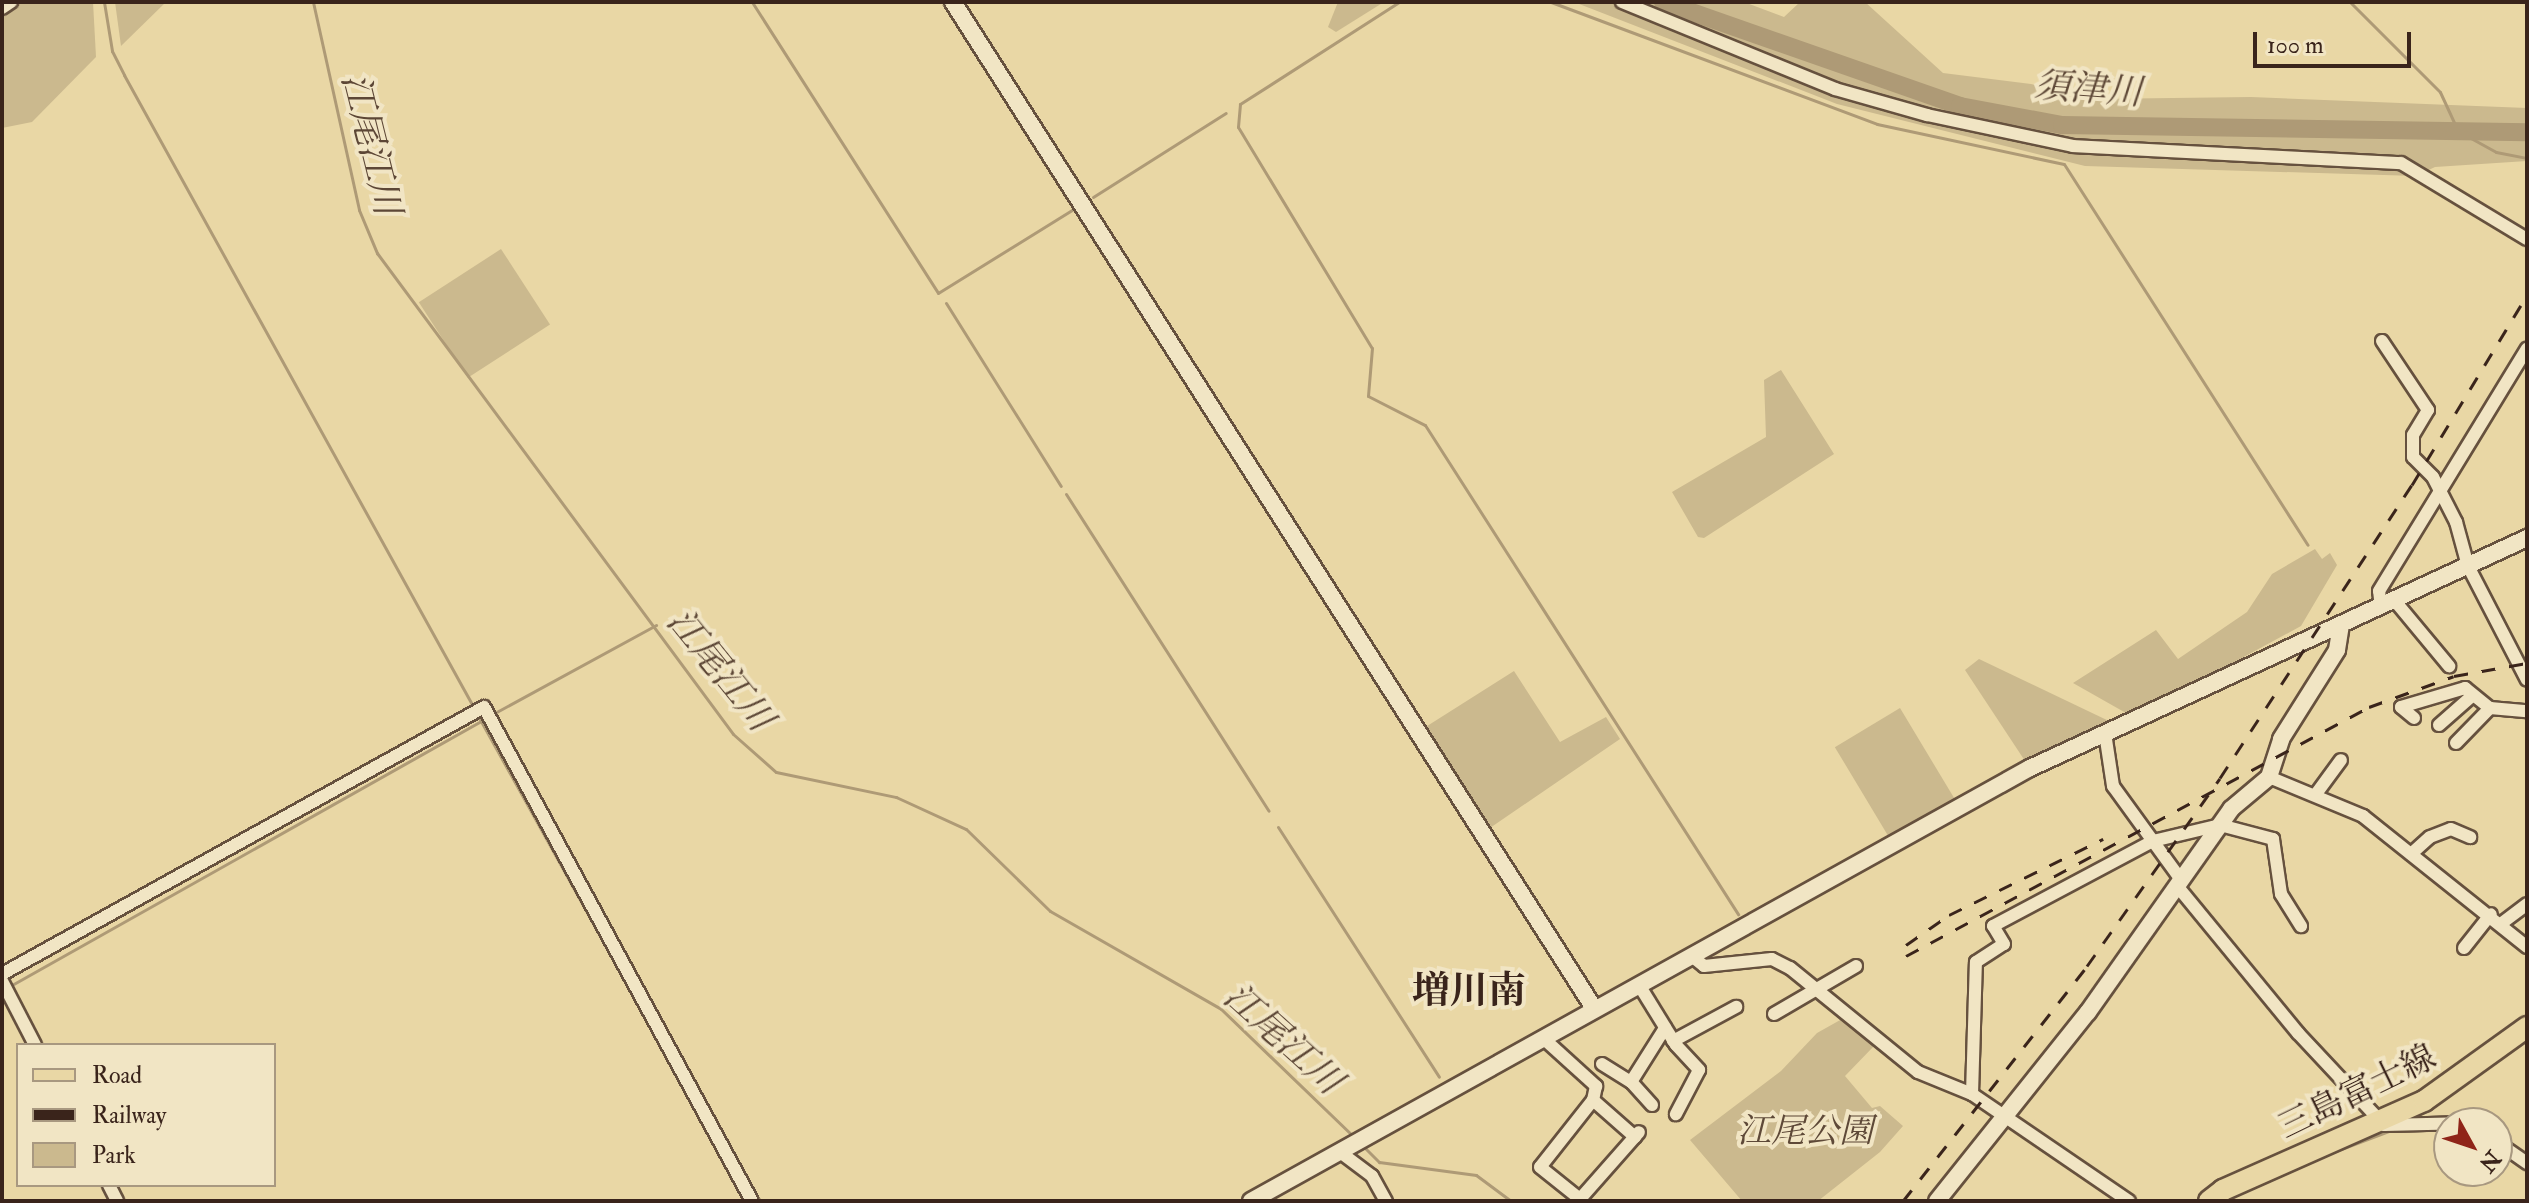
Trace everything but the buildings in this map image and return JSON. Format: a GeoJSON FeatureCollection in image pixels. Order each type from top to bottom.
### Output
{"type":"FeatureCollection","features":[{"type":"Feature","properties":{"kind":"main road","name":"三島富士線"},"geometry":{"type":"LineString","coordinates":[[2209,1201],[2223,1190],[2437,1093],[2527,1027]]}},
{"type":"Feature","properties":{"kind":"street"},"geometry":{"type":"LineString","coordinates":[[2,8],[11,2]]}},
{"type":"Feature","properties":{"kind":"street"},"geometry":{"type":"LineString","coordinates":[[953,2],[1594,1008]]}},
{"type":"Feature","properties":{"kind":"street"},"geometry":{"type":"LineString","coordinates":[[1622,2],[1835,89],[2029,137],[2073,146],[2401,163],[2527,239]]}},
{"type":"Feature","properties":{"kind":"street"},"geometry":{"type":"LineString","coordinates":[[2382,341],[2428,410],[2413,435],[2413,457],[2433,477],[2437,492],[2456,522],[2468,566],[2527,680]]}},
{"type":"Feature","properties":{"kind":"street"},"geometry":{"type":"LineString","coordinates":[[2449,666],[2379,591],[2527,349]]}},
{"type":"Feature","properties":{"kind":"street"},"geometry":{"type":"LineString","coordinates":[[1251,1201],[2030,768],[2527,538]]}},
{"type":"Feature","properties":{"kind":"street"},"geometry":{"type":"LineString","coordinates":[[1937,1201],[2005,1118],[2180,884],[2220,825],[2246,792],[2269,777],[2281,739],[2337,650],[2341,626]]}},
{"type":"Feature","properties":{"kind":"street"},"geometry":{"type":"LineString","coordinates":[[2414,718],[2401,707],[2465,688],[2490,708],[2527,711]]}},
{"type":"Feature","properties":{"kind":"street"},"geometry":{"type":"LineString","coordinates":[[2439,725],[2473,695]]}},
{"type":"Feature","properties":{"kind":"street"},"geometry":{"type":"LineString","coordinates":[[2,974],[484,707],[752,1201]]}},
{"type":"Feature","properties":{"kind":"street"},"geometry":{"type":"LineString","coordinates":[[2456,743],[2490,708]]}},
{"type":"Feature","properties":{"kind":"street"},"geometry":{"type":"LineString","coordinates":[[2105,733],[2113,786],[2180,884],[2298,1033],[2384,1125],[2433,1124]]}},
{"type":"Feature","properties":{"kind":"street"},"geometry":{"type":"LineString","coordinates":[[2316,794],[2341,760]]}},
{"type":"Feature","properties":{"kind":"street"},"geometry":{"type":"LineString","coordinates":[[2269,777],[2363,816],[2496,919],[2527,947]]}},
{"type":"Feature","properties":{"kind":"street"},"geometry":{"type":"LineString","coordinates":[[1972,1094],[1976,962],[2004,944],[1993,926],[2153,841],[2220,825],[2273,839],[2281,894],[2301,926]]}},
{"type":"Feature","properties":{"kind":"street"},"geometry":{"type":"LineString","coordinates":[[2411,854],[2430,837],[2451,829],[2470,837]]}},
{"type":"Feature","properties":{"kind":"street"},"geometry":{"type":"LineString","coordinates":[[2464,948],[2496,919],[2527,904]]}},
{"type":"Feature","properties":{"kind":"street"},"geometry":{"type":"LineString","coordinates":[[1693,957],[1704,966],[1723,967],[1772,959],[1818,989],[1918,1072],[1972,1094],[2129,1201]]}},
{"type":"Feature","properties":{"kind":"street"},"geometry":{"type":"LineString","coordinates":[[1774,1014],[1856,966]]}},
{"type":"Feature","properties":{"kind":"street"},"geometry":{"type":"LineString","coordinates":[[2,981],[34,1043]]}},
{"type":"Feature","properties":{"kind":"street"},"geometry":{"type":"LineString","coordinates":[[1639,985],[1673,1041],[1699,1070],[1676,1114]]}},
{"type":"Feature","properties":{"kind":"street"},"geometry":{"type":"LineString","coordinates":[[1673,1041],[1736,1007]]}},
{"type":"Feature","properties":{"kind":"street"},"geometry":{"type":"LineString","coordinates":[[1631,1082],[1665,1028]]}},
{"type":"Feature","properties":{"kind":"street"},"geometry":{"type":"LineString","coordinates":[[1543,1038],[1596,1086],[1593,1100],[1540,1167],[1580,1199],[1637,1134],[1593,1100]]}},
{"type":"Feature","properties":{"kind":"street"},"geometry":{"type":"LineString","coordinates":[[1602,1064],[1631,1082],[1652,1105]]}},
{"type":"Feature","properties":{"kind":"street"},"geometry":{"type":"LineString","coordinates":[[1344,1151],[1372,1176],[1386,1201]]}},
{"type":"Feature","properties":{"kind":"green space"},"geometry":{"type":"Polygon","coordinates":[[[2,2],[93,2],[96,57],[32,122],[2,128],[2,2]]]}},
{"type":"Feature","properties":{"kind":"green space"},"geometry":{"type":"Polygon","coordinates":[[[115,2],[166,2],[121,46],[115,2]]]}},
{"type":"Feature","properties":{"kind":"green space"},"geometry":{"type":"Polygon","coordinates":[[[1338,2],[1384,2],[1336,32],[1328,27],[1338,2]]]}},
{"type":"Feature","properties":{"kind":"green space"},"geometry":{"type":"Polygon","coordinates":[[[1574,2],[1744,2],[1784,17],[1800,2],[1865,2],[1943,73],[2031,84],[2095,99],[2251,97],[2527,108],[2527,161],[2435,167],[2416,176],[2085,166],[1837,104],[1574,2]]]}},
{"type":"Feature","properties":{"kind":"green space"},"geometry":{"type":"Polygon","coordinates":[[[501,249],[550,324],[468,378],[419,302],[501,249]]]}},
{"type":"Feature","properties":{"kind":"green space"},"geometry":{"type":"Polygon","coordinates":[[[1781,370],[1834,454],[1704,538],[1698,537],[1672,492],[1766,437],[1764,380],[1781,370]]]}},
{"type":"Feature","properties":{"kind":"green space"},"geometry":{"type":"Polygon","coordinates":[[[2315,549],[2322,559],[2330,553],[2337,565],[2301,626],[2133,717],[2073,683],[2156,630],[2178,659],[2247,612],[2272,574],[2315,549]]]}},
{"type":"Feature","properties":{"kind":"green space"},"geometry":{"type":"Polygon","coordinates":[[[1979,659],[2111,722],[2027,764],[1965,670],[1979,659]]]}},
{"type":"Feature","properties":{"kind":"green space"},"geometry":{"type":"Polygon","coordinates":[[[1514,671],[1560,742],[1606,717],[1620,739],[1487,830],[1424,728],[1514,671]]]}},
{"type":"Feature","properties":{"kind":"green space"},"geometry":{"type":"Polygon","coordinates":[[[1900,708],[1956,801],[1890,840],[1835,747],[1900,708]]]}},
{"type":"Feature","properties":{"kind":"green space","name":"江尾公園"},"geometry":{"type":"Polygon","coordinates":[[[1842,1019],[1874,1046],[1845,1076],[1872,1108],[1880,1106],[1903,1126],[1880,1152],[1818,1201],[1742,1201],[1690,1140],[1781,1071],[1817,1033],[1842,1019]]]}},
{"type":"Feature","properties":{"kind":"waterway"},"geometry":{"type":"LineString","coordinates":[[104,2],[112,51],[124,75],[474,708]]}},
{"type":"Feature","properties":{"kind":"waterway","name":"江尾江川"},"geometry":{"type":"LineString","coordinates":[[313,2],[359,210],[377,253],[733,734],[776,772],[896,797],[966,829],[1050,911],[1221,1009],[1355,1138]]}},
{"type":"Feature","properties":{"kind":"waterway"},"geometry":{"type":"LineString","coordinates":[[752,2],[938,293],[1072,210]]}},
{"type":"Feature","properties":{"kind":"waterway"},"geometry":{"type":"LineString","coordinates":[[1399,2],[1240,104],[1238,127],[1372,348],[1368,396],[1425,425],[1738,914]]}},
{"type":"Feature","properties":{"kind":"waterway"},"geometry":{"type":"LineString","coordinates":[[1551,2],[1877,124],[2064,164],[2308,545]]}},
{"type":"Feature","properties":{"kind":"waterway","name":"須津川"},"geometry":{"type":"LineString","coordinates":[[1663,2],[1960,106],[2062,125],[2527,132]]}},
{"type":"Feature","properties":{"kind":"waterway"},"geometry":{"type":"LineString","coordinates":[[2350,2],[2440,92],[2458,131],[2496,152],[2527,158]]}},
{"type":"Feature","properties":{"kind":"waterway"},"geometry":{"type":"LineString","coordinates":[[1093,197],[1226,113]]}},
{"type":"Feature","properties":{"kind":"waterway"},"geometry":{"type":"LineString","coordinates":[[946,303],[1061,486]]}},
{"type":"Feature","properties":{"kind":"waterway"},"geometry":{"type":"LineString","coordinates":[[1066,494],[1269,811]]}},
{"type":"Feature","properties":{"kind":"waterway"},"geometry":{"type":"LineString","coordinates":[[491,715],[656,625]]}},
{"type":"Feature","properties":{"kind":"waterway"},"geometry":{"type":"LineString","coordinates":[[477,714],[658,1040]]}},
{"type":"Feature","properties":{"kind":"waterway"},"geometry":{"type":"LineString","coordinates":[[10,986],[481,721]]}},
{"type":"Feature","properties":{"kind":"waterway"},"geometry":{"type":"LineString","coordinates":[[1278,827],[1439,1077]]}},
{"type":"Feature","properties":{"kind":"waterway","name":"江尾江川"},"geometry":{"type":"LineString","coordinates":[[2333,1152],[2389,1131]]}},
{"type":"Feature","properties":{"kind":"waterway","name":"江尾江川"},"geometry":{"type":"LineString","coordinates":[[1363,1146],[1379,1162],[1476,1175],[1511,1201]]}},
{"type":"Feature","properties":{"kind":"waterway","name":"江尾江川"},"geometry":{"type":"LineString","coordinates":[[2513,1161],[2527,1171]]}},
{"type":"Feature","properties":{"kind":"railway"},"geometry":{"type":"LineString","coordinates":[[1903,1201],[2087,966],[2220,778],[2412,485],[2527,295]]}},
{"type":"Feature","properties":{"kind":"railway"},"geometry":{"type":"LineString","coordinates":[[1906,956],[2369,707],[2454,676],[2527,663]]}},
{"type":"Feature","properties":{"kind":"railway"},"geometry":{"type":"LineString","coordinates":[[1906,945],[1949,915],[2103,839]]}},
{"type":"Feature","properties":{"kind":"district","name":"増川南"},"geometry":{"type":"Point","coordinates":[1469,992]}}]}
